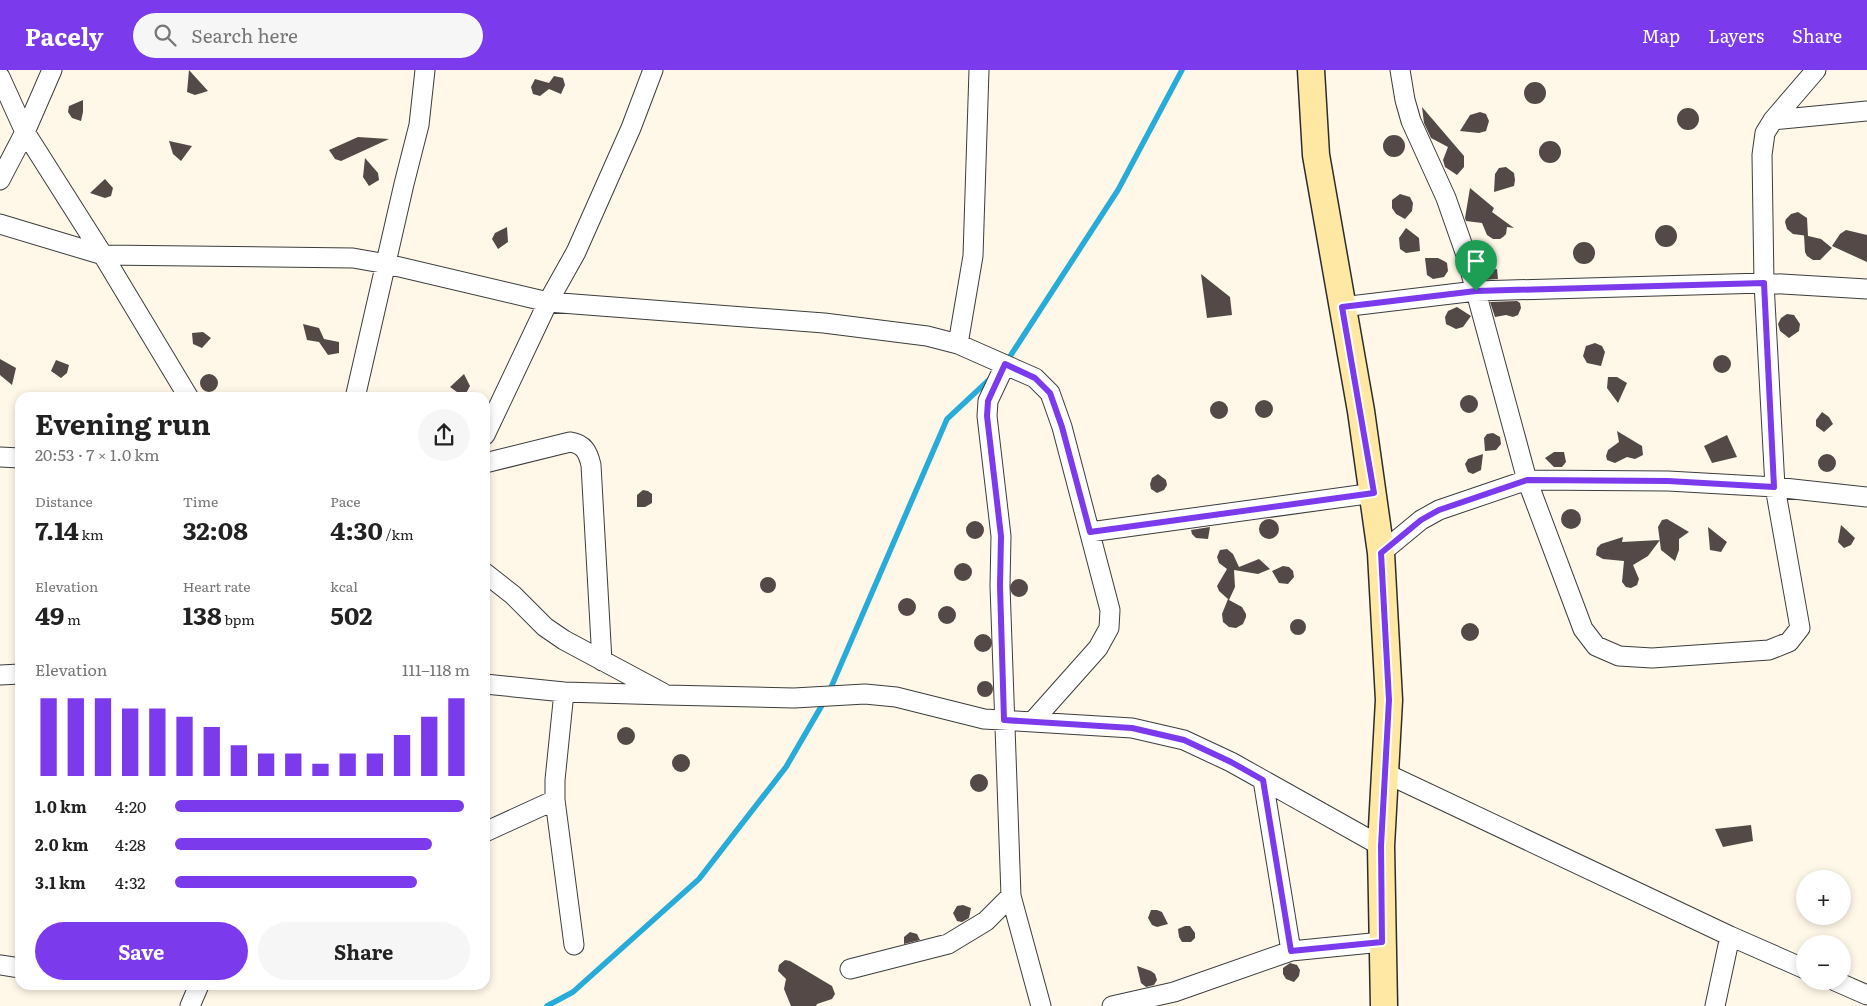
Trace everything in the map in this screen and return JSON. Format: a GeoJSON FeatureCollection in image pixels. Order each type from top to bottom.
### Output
{"type":"FeatureCollection","features":[{"type":"Feature","properties":{"kind":"main road"},"geometry":{"type":"LineString","coordinates":[[1311,70],[1316,155],[1374,493],[1381,553],[1389,700],[1381,846],[1384,1006]]}},
{"type":"Feature","properties":{"kind":"street"},"geometry":{"type":"LineString","coordinates":[[0,180],[25,132],[52,70]]}},
{"type":"Feature","properties":{"kind":"street"},"geometry":{"type":"LineString","coordinates":[[356,392],[419,125],[425,70]]}},
{"type":"Feature","properties":{"kind":"street"},"geometry":{"type":"LineString","coordinates":[[490,424],[548,302],[576,252],[631,128],[653,70]]}},
{"type":"Feature","properties":{"kind":"street"},"geometry":{"type":"LineString","coordinates":[[958,344],[973,256],[979,70]]}},
{"type":"Feature","properties":{"kind":"street"},"geometry":{"type":"LineString","coordinates":[[1400,70],[1411,121],[1446,198],[1476,291],[1527,480],[1583,629],[1596,646],[1611,653],[1619,656],[1652,658],[1769,650],[1789,642],[1800,628],[1774,487],[1764,283],[1762,155],[1765,133],[1773,120],[1814,70]]}},
{"type":"Feature","properties":{"kind":"street"},"geometry":{"type":"LineString","coordinates":[[0,77],[25,132],[103,255],[185,392]]}},
{"type":"Feature","properties":{"kind":"street"},"geometry":{"type":"LineString","coordinates":[[1773,120],[1867,111]]}},
{"type":"Feature","properties":{"kind":"street"},"geometry":{"type":"LineString","coordinates":[[0,224],[103,255],[353,258],[387,264],[548,302],[824,323],[927,336],[958,344],[1035,378],[1050,393],[1062,427],[1110,610],[1109,628],[1098,648],[1033,721]]}},
{"type":"Feature","properties":{"kind":"street"},"geometry":{"type":"LineString","coordinates":[[1342,307],[1476,291],[1764,283],[1867,289]]}},
{"type":"Feature","properties":{"kind":"street"},"geometry":{"type":"LineString","coordinates":[[1005,364],[988,401],[987,416],[1001,536],[1000,586],[1010,896],[1041,1006]]}},
{"type":"Feature","properties":{"kind":"street"},"geometry":{"type":"LineString","coordinates":[[490,462],[570,442],[579,444],[589,454],[602,661]]}},
{"type":"Feature","properties":{"kind":"street"},"geometry":{"type":"LineString","coordinates":[[0,458],[15,458]]}},
{"type":"Feature","properties":{"kind":"street"},"geometry":{"type":"LineString","coordinates":[[1381,553],[1421,520],[1439,510],[1527,480],[1668,481],[1774,487],[1867,497]]}},
{"type":"Feature","properties":{"kind":"street"},"geometry":{"type":"LineString","coordinates":[[1090,532],[1374,493]]}},
{"type":"Feature","properties":{"kind":"street"},"geometry":{"type":"LineString","coordinates":[[490,578],[513,595],[545,627],[602,661],[666,695]]}},
{"type":"Feature","properties":{"kind":"street"},"geometry":{"type":"LineString","coordinates":[[0,675],[15,674]]}},
{"type":"Feature","properties":{"kind":"street"},"geometry":{"type":"LineString","coordinates":[[490,685],[564,692],[666,695],[794,698],[865,694],[896,697],[970,716],[1132,728],[1184,740],[1231,762],[1381,846]]}},
{"type":"Feature","properties":{"kind":"street"},"geometry":{"type":"LineString","coordinates":[[564,692],[555,780],[555,800],[574,945]]}},
{"type":"Feature","properties":{"kind":"street"},"geometry":{"type":"LineString","coordinates":[[1385,774],[1730,936],[1796,964]]}},
{"type":"Feature","properties":{"kind":"street"},"geometry":{"type":"LineString","coordinates":[[1263,780],[1291,951]]}},
{"type":"Feature","properties":{"kind":"street"},"geometry":{"type":"LineString","coordinates":[[490,830],[555,800]]}},
{"type":"Feature","properties":{"kind":"street"},"geometry":{"type":"LineString","coordinates":[[850,969],[948,944],[986,920],[1010,896]]}},
{"type":"Feature","properties":{"kind":"street"},"geometry":{"type":"LineString","coordinates":[[1715,1006],[1730,936]]}},
{"type":"Feature","properties":{"kind":"street"},"geometry":{"type":"LineString","coordinates":[[1112,1006],[1174,992],[1291,951],[1382,942]]}},
{"type":"Feature","properties":{"kind":"street"},"geometry":{"type":"LineString","coordinates":[[0,965],[15,967]]}},
{"type":"Feature","properties":{"kind":"street"},"geometry":{"type":"LineString","coordinates":[[1851,988],[1867,995]]}},
{"type":"Feature","properties":{"kind":"street"},"geometry":{"type":"LineString","coordinates":[[190,1006],[197,990]]}},
{"type":"Feature","properties":{"kind":"building"},"geometry":{"type":"Polygon","coordinates":[[[189,70],[208,91],[195,95],[187,92],[189,70]]]}},
{"type":"Feature","properties":{"kind":"building"},"geometry":{"type":"Polygon","coordinates":[[[554,76],[563,78],[565,85],[561,94],[549,89],[540,96],[533,94],[531,87],[535,79],[549,83],[554,76]]]}},
{"type":"Feature","properties":{"kind":"building"},"geometry":{"type":"Polygon","coordinates":[[[1535,82],[1543,85],[1546,93],[1543,101],[1535,104],[1527,101],[1524,93],[1527,85],[1535,82]]]}},
{"type":"Feature","properties":{"kind":"building"},"geometry":{"type":"Polygon","coordinates":[[[83,100],[81,121],[72,118],[68,112],[69,106],[83,100]]]}},
{"type":"Feature","properties":{"kind":"building"},"geometry":{"type":"Polygon","coordinates":[[[1422,107],[1464,156],[1464,167],[1457,175],[1445,167],[1443,160],[1448,147],[1431,138],[1424,123],[1422,107]]]}},
{"type":"Feature","properties":{"kind":"building"},"geometry":{"type":"Polygon","coordinates":[[[1688,108],[1696,111],[1699,119],[1696,127],[1688,130],[1680,127],[1677,119],[1680,111],[1688,108]]]}},
{"type":"Feature","properties":{"kind":"building"},"geometry":{"type":"Polygon","coordinates":[[[1480,112],[1486,114],[1489,121],[1486,131],[1479,133],[1460,131],[1470,115],[1480,112]]]}},
{"type":"Feature","properties":{"kind":"building"},"geometry":{"type":"Polygon","coordinates":[[[1394,135],[1402,138],[1405,146],[1402,154],[1394,157],[1386,154],[1383,146],[1386,138],[1394,135]]]}},
{"type":"Feature","properties":{"kind":"building"},"geometry":{"type":"Polygon","coordinates":[[[358,137],[389,139],[341,161],[335,159],[329,150],[358,137]]]}},
{"type":"Feature","properties":{"kind":"building"},"geometry":{"type":"Polygon","coordinates":[[[169,141],[192,146],[181,161],[173,154],[169,141]]]}},
{"type":"Feature","properties":{"kind":"building"},"geometry":{"type":"Polygon","coordinates":[[[1550,141],[1558,144],[1561,152],[1558,160],[1550,163],[1542,160],[1539,152],[1542,144],[1550,141]]]}},
{"type":"Feature","properties":{"kind":"building"},"geometry":{"type":"Polygon","coordinates":[[[365,158],[378,173],[379,180],[369,186],[363,177],[365,158]]]}},
{"type":"Feature","properties":{"kind":"building"},"geometry":{"type":"Polygon","coordinates":[[[1506,167],[1514,173],[1514,186],[1494,192],[1495,174],[1499,168],[1506,167]]]}},
{"type":"Feature","properties":{"kind":"building"},"geometry":{"type":"Polygon","coordinates":[[[105,179],[113,188],[111,196],[105,198],[90,193],[105,179]]]}},
{"type":"Feature","properties":{"kind":"building"},"geometry":{"type":"Polygon","coordinates":[[[1470,188],[1494,208],[1492,212],[1514,228],[1507,227],[1506,234],[1503,237],[1493,239],[1487,235],[1482,223],[1466,221],[1470,188]]]}},
{"type":"Feature","properties":{"kind":"building"},"geometry":{"type":"Polygon","coordinates":[[[1400,194],[1410,197],[1413,203],[1412,211],[1405,219],[1396,214],[1392,208],[1392,200],[1400,194]]]}},
{"type":"Feature","properties":{"kind":"building"},"geometry":{"type":"Polygon","coordinates":[[[1798,212],[1807,218],[1808,236],[1793,234],[1787,229],[1786,219],[1791,214],[1798,212]]]}},
{"type":"Feature","properties":{"kind":"building"},"geometry":{"type":"Polygon","coordinates":[[[1666,225],[1674,228],[1677,236],[1674,244],[1666,247],[1658,244],[1655,236],[1658,228],[1666,225]]]}},
{"type":"Feature","properties":{"kind":"building"},"geometry":{"type":"Polygon","coordinates":[[[507,227],[508,242],[498,249],[492,239],[495,233],[507,227]]]}},
{"type":"Feature","properties":{"kind":"building"},"geometry":{"type":"Polygon","coordinates":[[[1406,228],[1419,238],[1420,251],[1406,253],[1400,249],[1399,238],[1406,228]]]}},
{"type":"Feature","properties":{"kind":"building"},"geometry":{"type":"Polygon","coordinates":[[[1846,230],[1867,235],[1867,262],[1832,246],[1840,234],[1846,230]]]}},
{"type":"Feature","properties":{"kind":"building"},"geometry":{"type":"Polygon","coordinates":[[[1804,235],[1821,239],[1832,248],[1820,260],[1813,260],[1805,252],[1804,235]]]}},
{"type":"Feature","properties":{"kind":"building"},"geometry":{"type":"Polygon","coordinates":[[[1584,242],[1592,245],[1595,253],[1592,261],[1584,264],[1576,261],[1573,253],[1576,245],[1584,242]]]}},
{"type":"Feature","properties":{"kind":"building"},"geometry":{"type":"Polygon","coordinates":[[[1425,258],[1438,258],[1447,263],[1448,271],[1444,277],[1433,279],[1427,275],[1425,258]]]}},
{"type":"Feature","properties":{"kind":"building"},"geometry":{"type":"Polygon","coordinates":[[[1497,269],[1498,279],[1484,280],[1482,271],[1497,269]]]}},
{"type":"Feature","properties":{"kind":"building"},"geometry":{"type":"Polygon","coordinates":[[[1201,274],[1230,297],[1232,315],[1207,318],[1201,274]]]}},
{"type":"Feature","properties":{"kind":"building"},"geometry":{"type":"Polygon","coordinates":[[[1517,301],[1520,303],[1521,308],[1518,315],[1513,317],[1506,315],[1495,317],[1490,302],[1517,301]]]}},
{"type":"Feature","properties":{"kind":"building"},"geometry":{"type":"Polygon","coordinates":[[[1457,307],[1471,316],[1463,327],[1456,329],[1446,324],[1445,317],[1448,311],[1457,307]]]}},
{"type":"Feature","properties":{"kind":"building"},"geometry":{"type":"Polygon","coordinates":[[[1787,314],[1794,315],[1800,324],[1799,331],[1789,338],[1780,331],[1778,324],[1781,318],[1787,314]]]}},
{"type":"Feature","properties":{"kind":"building"},"geometry":{"type":"Polygon","coordinates":[[[303,324],[319,328],[324,339],[339,342],[339,353],[328,355],[319,342],[307,340],[303,324]]]}},
{"type":"Feature","properties":{"kind":"building"},"geometry":{"type":"Polygon","coordinates":[[[203,332],[211,338],[202,348],[193,344],[192,333],[203,332]]]}},
{"type":"Feature","properties":{"kind":"building"},"geometry":{"type":"Polygon","coordinates":[[[1595,343],[1602,346],[1605,352],[1601,366],[1587,363],[1583,356],[1586,346],[1595,343]]]}},
{"type":"Feature","properties":{"kind":"building"},"geometry":{"type":"Polygon","coordinates":[[[1718,355],[1726,355],[1731,360],[1729,371],[1718,373],[1713,368],[1713,360],[1718,355]]]}},
{"type":"Feature","properties":{"kind":"building"},"geometry":{"type":"Polygon","coordinates":[[[0,359],[16,368],[12,385],[0,375],[0,359]]]}},
{"type":"Feature","properties":{"kind":"building"},"geometry":{"type":"Polygon","coordinates":[[[56,360],[69,365],[67,373],[61,378],[51,371],[56,360]]]}},
{"type":"Feature","properties":{"kind":"building"},"geometry":{"type":"Polygon","coordinates":[[[209,374],[215,377],[218,383],[215,389],[209,392],[203,389],[200,383],[203,377],[209,374]]]}},
{"type":"Feature","properties":{"kind":"building"},"geometry":{"type":"Polygon","coordinates":[[[464,374],[470,386],[467,392],[457,392],[450,387],[464,374]]]}},
{"type":"Feature","properties":{"kind":"building"},"geometry":{"type":"Polygon","coordinates":[[[1608,377],[1617,377],[1627,383],[1618,403],[1607,388],[1608,377]]]}},
{"type":"Feature","properties":{"kind":"building"},"geometry":{"type":"Polygon","coordinates":[[[1469,395],[1475,398],[1478,404],[1475,410],[1469,413],[1463,410],[1460,404],[1463,398],[1469,395]]]}},
{"type":"Feature","properties":{"kind":"building"},"geometry":{"type":"Polygon","coordinates":[[[1264,400],[1270,403],[1273,409],[1270,415],[1264,418],[1258,415],[1255,409],[1258,403],[1264,400]]]}},
{"type":"Feature","properties":{"kind":"building"},"geometry":{"type":"Polygon","coordinates":[[[1219,401],[1225,404],[1228,410],[1225,416],[1219,419],[1213,416],[1210,410],[1213,404],[1219,401]]]}},
{"type":"Feature","properties":{"kind":"building"},"geometry":{"type":"Polygon","coordinates":[[[1822,412],[1829,417],[1833,424],[1824,432],[1816,426],[1816,420],[1822,412]]]}},
{"type":"Feature","properties":{"kind":"building"},"geometry":{"type":"Polygon","coordinates":[[[1617,431],[1642,446],[1643,455],[1635,459],[1627,457],[1615,463],[1607,460],[1608,450],[1619,442],[1617,431]]]}},
{"type":"Feature","properties":{"kind":"building"},"geometry":{"type":"Polygon","coordinates":[[[1493,433],[1500,437],[1501,444],[1496,450],[1485,451],[1484,438],[1487,434],[1493,433]]]}},
{"type":"Feature","properties":{"kind":"building"},"geometry":{"type":"Polygon","coordinates":[[[1727,435],[1737,457],[1712,463],[1704,446],[1727,435]]]}},
{"type":"Feature","properties":{"kind":"building"},"geometry":{"type":"Polygon","coordinates":[[[1554,452],[1564,452],[1566,462],[1562,467],[1554,467],[1545,458],[1554,452]]]}},
{"type":"Feature","properties":{"kind":"building"},"geometry":{"type":"Polygon","coordinates":[[[1483,454],[1481,470],[1473,474],[1468,472],[1465,464],[1468,459],[1483,454]]]}},
{"type":"Feature","properties":{"kind":"building"},"geometry":{"type":"Polygon","coordinates":[[[1827,454],[1833,457],[1836,463],[1833,469],[1827,472],[1821,469],[1818,463],[1821,457],[1827,454]]]}},
{"type":"Feature","properties":{"kind":"building"},"geometry":{"type":"Polygon","coordinates":[[[1158,474],[1166,480],[1167,485],[1164,490],[1157,493],[1151,489],[1150,484],[1152,478],[1158,474]]]}},
{"type":"Feature","properties":{"kind":"building"},"geometry":{"type":"Polygon","coordinates":[[[643,490],[652,494],[652,503],[645,507],[637,507],[637,495],[643,490]]]}},
{"type":"Feature","properties":{"kind":"building"},"geometry":{"type":"Polygon","coordinates":[[[1571,509],[1578,512],[1581,519],[1578,526],[1571,529],[1564,526],[1561,519],[1564,512],[1571,509]]]}},
{"type":"Feature","properties":{"kind":"building"},"geometry":{"type":"Polygon","coordinates":[[[1269,519],[1276,522],[1279,529],[1276,536],[1269,539],[1262,536],[1259,529],[1262,522],[1269,519]]]}},
{"type":"Feature","properties":{"kind":"building"},"geometry":{"type":"Polygon","coordinates":[[[1667,519],[1689,532],[1679,539],[1679,550],[1675,561],[1661,550],[1658,527],[1662,520],[1667,519]]]}},
{"type":"Feature","properties":{"kind":"building"},"geometry":{"type":"Polygon","coordinates":[[[975,521],[981,524],[984,530],[981,536],[975,539],[969,536],[966,530],[969,524],[975,521]]]}},
{"type":"Feature","properties":{"kind":"building"},"geometry":{"type":"Polygon","coordinates":[[[1841,525],[1855,538],[1851,545],[1844,548],[1838,542],[1841,525]]]}},
{"type":"Feature","properties":{"kind":"building"},"geometry":{"type":"Polygon","coordinates":[[[1210,527],[1208,539],[1196,538],[1192,534],[1191,530],[1210,527]]]}},
{"type":"Feature","properties":{"kind":"building"},"geometry":{"type":"Polygon","coordinates":[[[1708,527],[1727,542],[1721,552],[1710,550],[1708,527]]]}},
{"type":"Feature","properties":{"kind":"building"},"geometry":{"type":"Polygon","coordinates":[[[1623,537],[1622,542],[1660,540],[1648,556],[1633,565],[1639,579],[1637,585],[1631,588],[1626,587],[1622,582],[1624,561],[1603,559],[1596,555],[1597,548],[1601,544],[1623,537]]]}},
{"type":"Feature","properties":{"kind":"building"},"geometry":{"type":"Polygon","coordinates":[[[1227,549],[1233,554],[1239,567],[1259,559],[1270,569],[1258,574],[1234,570],[1235,587],[1229,600],[1242,607],[1246,614],[1243,624],[1236,628],[1229,627],[1223,622],[1222,614],[1228,599],[1219,591],[1217,586],[1227,569],[1219,563],[1217,557],[1220,550],[1227,549]]]}},
{"type":"Feature","properties":{"kind":"building"},"geometry":{"type":"Polygon","coordinates":[[[963,563],[969,566],[972,572],[969,578],[963,581],[957,578],[954,572],[957,566],[963,563]]]}},
{"type":"Feature","properties":{"kind":"building"},"geometry":{"type":"Polygon","coordinates":[[[1283,566],[1289,567],[1293,571],[1294,577],[1288,584],[1279,583],[1272,571],[1283,566]]]}},
{"type":"Feature","properties":{"kind":"building"},"geometry":{"type":"Polygon","coordinates":[[[768,577],[774,579],[776,585],[774,591],[768,593],[762,591],[760,585],[762,579],[768,577]]]}},
{"type":"Feature","properties":{"kind":"building"},"geometry":{"type":"Polygon","coordinates":[[[1019,579],[1025,582],[1028,588],[1025,594],[1019,597],[1013,594],[1010,588],[1013,582],[1019,579]]]}},
{"type":"Feature","properties":{"kind":"building"},"geometry":{"type":"Polygon","coordinates":[[[907,598],[913,601],[916,607],[913,613],[907,616],[901,613],[898,607],[901,601],[907,598]]]}},
{"type":"Feature","properties":{"kind":"building"},"geometry":{"type":"Polygon","coordinates":[[[947,606],[953,609],[956,615],[953,621],[947,624],[941,621],[938,615],[941,609],[947,606]]]}},
{"type":"Feature","properties":{"kind":"building"},"geometry":{"type":"Polygon","coordinates":[[[1295,619],[1301,619],[1306,624],[1304,633],[1295,635],[1290,630],[1290,624],[1295,619]]]}},
{"type":"Feature","properties":{"kind":"building"},"geometry":{"type":"Polygon","coordinates":[[[1470,623],[1476,626],[1479,632],[1476,638],[1470,641],[1464,638],[1461,632],[1464,626],[1470,623]]]}},
{"type":"Feature","properties":{"kind":"building"},"geometry":{"type":"Polygon","coordinates":[[[983,634],[989,637],[992,643],[989,649],[983,652],[977,649],[974,643],[977,637],[983,634]]]}},
{"type":"Feature","properties":{"kind":"building"},"geometry":{"type":"Polygon","coordinates":[[[982,681],[988,681],[993,686],[991,695],[982,697],[977,692],[977,686],[982,681]]]}},
{"type":"Feature","properties":{"kind":"building"},"geometry":{"type":"Polygon","coordinates":[[[626,727],[632,730],[635,736],[632,742],[626,745],[620,742],[617,736],[620,730],[626,727]]]}},
{"type":"Feature","properties":{"kind":"building"},"geometry":{"type":"Polygon","coordinates":[[[681,754],[687,757],[690,763],[687,769],[681,772],[675,769],[672,763],[675,757],[681,754]]]}},
{"type":"Feature","properties":{"kind":"building"},"geometry":{"type":"Polygon","coordinates":[[[979,774],[985,777],[988,783],[985,789],[979,792],[973,789],[970,783],[973,777],[979,774]]]}},
{"type":"Feature","properties":{"kind":"building"},"geometry":{"type":"Polygon","coordinates":[[[1751,825],[1753,841],[1723,847],[1715,829],[1751,825]]]}},
{"type":"Feature","properties":{"kind":"building"},"geometry":{"type":"Polygon","coordinates":[[[963,905],[971,908],[969,918],[962,922],[957,921],[953,913],[957,906],[963,905]]]}},
{"type":"Feature","properties":{"kind":"building"},"geometry":{"type":"Polygon","coordinates":[[[1151,910],[1162,912],[1168,924],[1157,927],[1152,925],[1148,918],[1151,910]]]}},
{"type":"Feature","properties":{"kind":"building"},"geometry":{"type":"Polygon","coordinates":[[[1190,926],[1195,933],[1195,938],[1191,942],[1182,942],[1179,937],[1178,929],[1190,926]]]}},
{"type":"Feature","properties":{"kind":"building"},"geometry":{"type":"Polygon","coordinates":[[[910,932],[917,934],[920,940],[904,944],[904,937],[910,932]]]}},
{"type":"Feature","properties":{"kind":"building"},"geometry":{"type":"Polygon","coordinates":[[[785,960],[790,961],[832,986],[835,994],[832,999],[816,1006],[791,1006],[784,989],[786,979],[778,971],[779,965],[785,960]]]}},
{"type":"Feature","properties":{"kind":"building"},"geometry":{"type":"Polygon","coordinates":[[[1290,963],[1297,965],[1300,970],[1299,976],[1294,982],[1286,979],[1283,974],[1283,968],[1290,963]]]}},
{"type":"Feature","properties":{"kind":"building"},"geometry":{"type":"Polygon","coordinates":[[[1137,966],[1155,974],[1157,980],[1154,985],[1146,987],[1141,983],[1137,966]]]}},
{"type":"Feature","properties":{"kind":"waterway"},"geometry":{"type":"LineString","coordinates":[[1007,361],[1118,190],[1182,70]]}},
{"type":"Feature","properties":{"kind":"waterway"},"geometry":{"type":"LineString","coordinates":[[829,692],[947,419],[992,377]]}},
{"type":"Feature","properties":{"kind":"waterway"},"geometry":{"type":"LineString","coordinates":[[547,1006],[573,992],[699,879],[786,767],[825,700]]}},
{"type":"Feature","properties":{"kind":"route"},"geometry":{"type":"LineString","coordinates":[[1764,283],[1774,487],[1668,481],[1527,480],[1439,510],[1421,520],[1381,553],[1389,700],[1381,846],[1382,942],[1291,951],[1263,780],[1231,762],[1184,740],[1132,728],[1004,720],[1000,586],[1001,536],[987,416],[988,401],[1005,364],[1035,378],[1050,393],[1062,427],[1090,532],[1374,493],[1342,307],[1476,291],[1764,283]]}}]}
